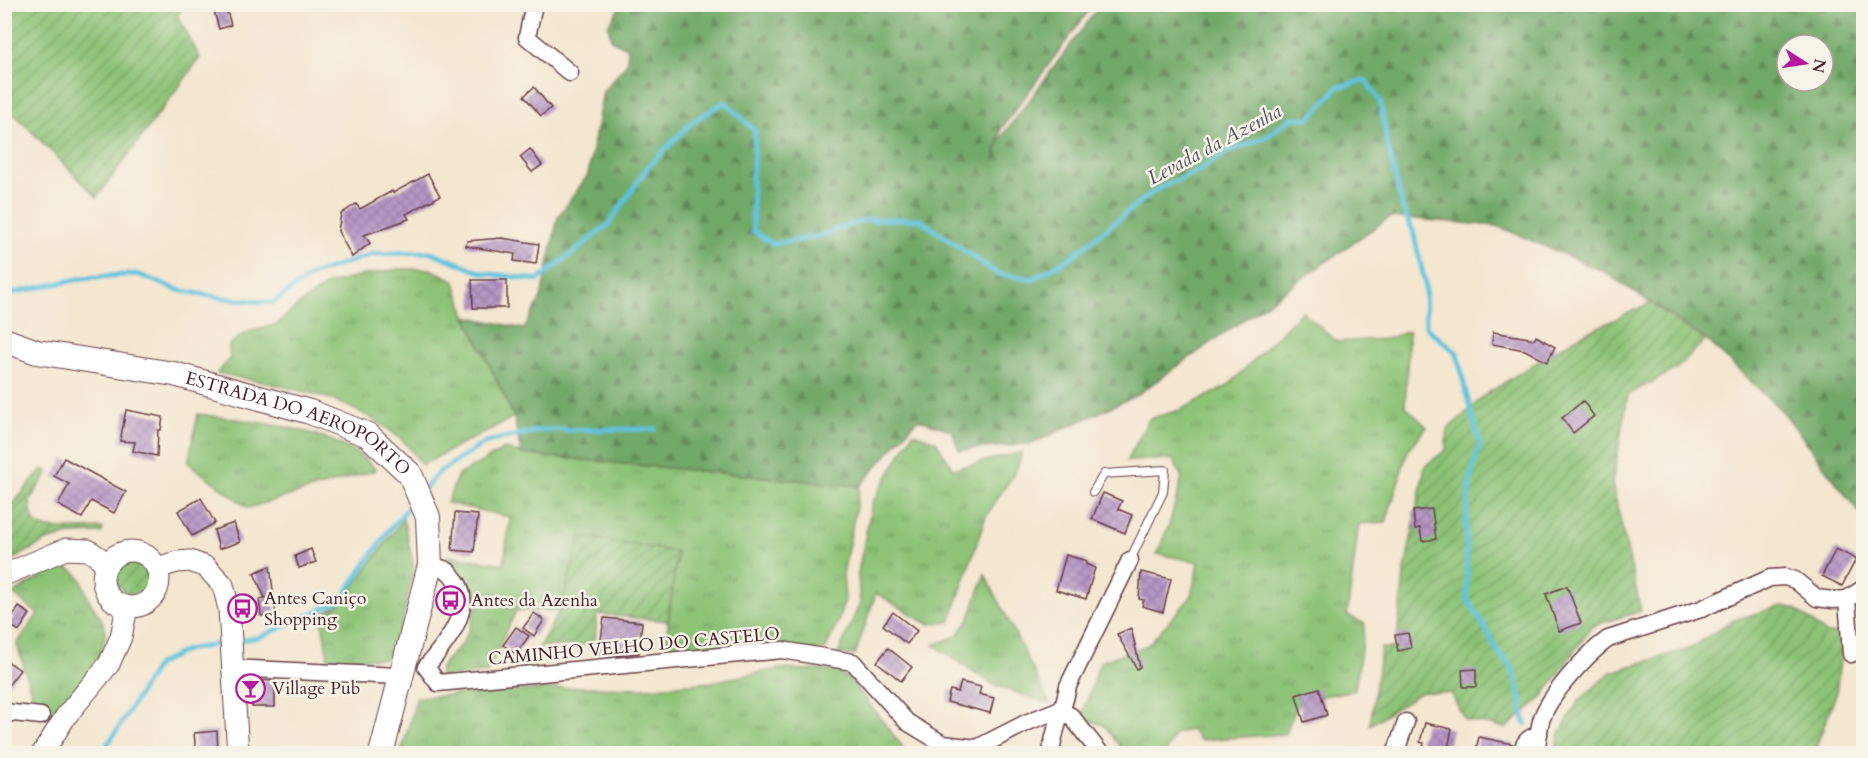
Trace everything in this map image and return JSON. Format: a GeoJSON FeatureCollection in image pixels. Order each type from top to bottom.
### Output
{"type":"FeatureCollection","features":[{"type":"Feature","properties":{"kind":"main road","name":"ESTRADA DO AEROPORTO"},"geometry":{"type":"LineString","coordinates":[[4,340],[37,352],[183,376],[310,412],[368,435],[410,474],[428,517],[430,565],[399,676],[381,753]]}},
{"type":"Feature","properties":{"kind":"street"},"geometry":{"type":"LineString","coordinates":[[534,4],[527,37],[570,73]]}},
{"type":"Feature","properties":{"kind":"street"},"geometry":{"type":"LineString","coordinates":[[4,575],[66,549],[88,550],[107,563]]}},
{"type":"Feature","properties":{"kind":"street"},"geometry":{"type":"LineString","coordinates":[[132,550],[143,553],[152,559],[157,568],[159,580],[156,591],[149,601],[139,606],[127,607],[117,603],[105,586],[104,576],[107,563],[122,552],[132,550]]}},
{"type":"Feature","properties":{"kind":"street"},"geometry":{"type":"LineString","coordinates":[[1051,753],[1052,741],[1068,686],[1130,560]]}},
{"type":"Feature","properties":{"kind":"street"},"geometry":{"type":"LineString","coordinates":[[157,568],[190,561],[206,567],[223,585],[229,609],[238,753]]}},
{"type":"Feature","properties":{"kind":"street","name":"CAMINHO VELHO DO CASTELO"},"geometry":{"type":"LineString","coordinates":[[430,565],[450,572],[459,586],[462,602],[457,621],[442,648],[426,667],[438,683],[782,650],[853,662],[907,722],[943,744],[977,748],[1053,710],[1062,711]]}},
{"type":"Feature","properties":{"kind":"street"},"geometry":{"type":"LineString","coordinates":[[1536,753],[1545,711],[1569,677],[1596,648],[1608,639],[1701,609],[1770,578],[1785,577],[1795,580],[1817,598],[1833,600],[1847,599],[1863,588]]}},
{"type":"Feature","properties":{"kind":"street"},"geometry":{"type":"LineString","coordinates":[[1847,599],[1851,654]]}},
{"type":"Feature","properties":{"kind":"street"},"geometry":{"type":"LineString","coordinates":[[42,753],[66,716],[109,664],[121,637],[127,607]]}},
{"type":"Feature","properties":{"kind":"street"},"geometry":{"type":"LineString","coordinates":[[231,668],[399,676]]}},
{"type":"Feature","properties":{"kind":"street"},"geometry":{"type":"LineString","coordinates":[[1062,711],[1071,716],[1101,753]]}},
{"type":"Feature","properties":{"kind":"street"},"geometry":{"type":"LineString","coordinates":[[4,712],[41,716]]}},
{"type":"Feature","properties":{"kind":"street"},"geometry":{"type":"LineString","coordinates":[[1395,753],[1406,722]]}},
{"type":"Feature","properties":{"kind":"street"},"geometry":{"type":"LineString","coordinates":[[1521,753],[1529,737],[1539,734]]}},
{"type":"Feature","properties":{"kind":"lane"},"geometry":{"type":"LineString","coordinates":[[1093,492],[1104,474],[1166,470],[1163,492],[1130,560]]}},
{"type":"Feature","properties":{"kind":"green space"},"geometry":{"type":"Polygon","coordinates":[[[4,5],[186,5],[177,15],[200,58],[97,197],[5,105],[4,5]]]}},
{"type":"Feature","properties":{"kind":"green space"},"geometry":{"type":"Polygon","coordinates":[[[621,5],[1093,5],[1001,129],[995,158],[1000,139],[1102,5],[1863,5],[1863,518],[1784,413],[1709,342],[1603,271],[1497,226],[1390,217],[1135,396],[1031,444],[959,450],[952,431],[918,419],[860,486],[521,454],[514,417],[466,316],[524,329],[541,298],[558,217],[588,175],[603,91],[627,63],[628,48],[612,41],[608,26],[621,5]]]}},
{"type":"Feature","properties":{"kind":"green space"},"geometry":{"type":"Polygon","coordinates":[[[399,269],[430,269],[454,280],[466,316],[514,417],[422,465],[402,440],[381,424],[337,402],[290,388],[217,373],[230,359],[229,345],[245,333],[276,325],[297,306],[327,285],[363,275],[399,269]]]}},
{"type":"Feature","properties":{"kind":"green space"},"geometry":{"type":"Polygon","coordinates":[[[1650,303],[1705,340],[1676,369],[1628,395],[1612,483],[1641,611],[1592,626],[1541,699],[1506,728],[1465,720],[1451,693],[1421,692],[1370,725],[1381,648],[1396,648],[1404,575],[1425,466],[1446,450],[1447,430],[1486,394],[1579,336],[1650,303]]]}},
{"type":"Feature","properties":{"kind":"green space"},"geometry":{"type":"Polygon","coordinates":[[[1302,311],[1337,342],[1386,339],[1409,331],[1405,406],[1427,427],[1408,450],[1386,522],[1359,524],[1347,615],[1365,624],[1355,690],[1300,700],[1285,734],[1200,740],[1191,730],[1175,733],[1165,753],[1125,753],[1104,725],[1081,718],[1100,662],[1148,645],[1191,597],[1199,562],[1157,554],[1170,522],[1182,478],[1173,459],[1127,461],[1149,419],[1180,410],[1228,386],[1302,311]]]}},
{"type":"Feature","properties":{"kind":"green space"},"geometry":{"type":"Polygon","coordinates":[[[198,414],[268,424],[318,435],[341,444],[376,470],[248,508],[188,463],[198,414]]]}},
{"type":"Feature","properties":{"kind":"green space"},"geometry":{"type":"Polygon","coordinates":[[[913,433],[936,441],[953,469],[1022,452],[1016,471],[986,516],[950,622],[928,624],[876,593],[855,655],[838,654],[860,603],[858,573],[872,503],[913,433]]]}},
{"type":"Feature","properties":{"kind":"green space"},"geometry":{"type":"Polygon","coordinates":[[[505,449],[521,454],[860,486],[843,574],[845,600],[825,650],[666,655],[677,552],[581,537],[560,610],[516,611],[487,672],[443,677],[439,674],[440,670],[466,636],[475,605],[473,588],[449,564],[448,556],[504,564],[510,517],[447,503],[458,475],[505,449]]]}},
{"type":"Feature","properties":{"kind":"green space"},"geometry":{"type":"Polygon","coordinates":[[[42,469],[48,472],[30,500],[35,523],[57,529],[103,528],[102,533],[71,534],[46,541],[5,564],[5,514],[42,469]]]}},
{"type":"Feature","properties":{"kind":"green space"},"geometry":{"type":"Polygon","coordinates":[[[403,519],[414,567],[394,659],[328,658],[321,615],[341,604],[403,519]]]}},
{"type":"Feature","properties":{"kind":"green space"},"geometry":{"type":"Polygon","coordinates":[[[581,536],[677,552],[668,621],[597,614],[595,644],[539,647],[560,610],[581,536]]]}},
{"type":"Feature","properties":{"kind":"green space"},"geometry":{"type":"Polygon","coordinates":[[[133,562],[144,567],[149,578],[144,589],[133,594],[122,589],[117,578],[122,567],[133,562]]]}},
{"type":"Feature","properties":{"kind":"green space"},"geometry":{"type":"Polygon","coordinates":[[[64,567],[78,575],[88,598],[103,622],[105,631],[104,642],[94,665],[57,715],[37,712],[17,644],[38,614],[13,594],[50,570],[64,567]]]}},
{"type":"Feature","properties":{"kind":"green space"},"geometry":{"type":"Polygon","coordinates":[[[985,574],[1050,704],[994,685],[934,645],[957,636],[969,620],[985,574]]]}},
{"type":"Feature","properties":{"kind":"green space"},"geometry":{"type":"Polygon","coordinates":[[[1781,606],[1796,609],[1827,634],[1843,633],[1836,694],[1816,747],[1837,753],[1555,753],[1560,733],[1578,702],[1611,672],[1691,648],[1731,621],[1781,606]]]}},
{"type":"Feature","properties":{"kind":"green space"},"geometry":{"type":"Polygon","coordinates":[[[779,669],[837,671],[852,682],[902,746],[901,753],[401,753],[417,697],[582,687],[645,688],[711,682],[779,669]]]}},
{"type":"Feature","properties":{"kind":"building"},"geometry":{"type":"Polygon","coordinates":[[[212,4],[225,4],[231,25],[219,29],[212,4]]]}},
{"type":"Feature","properties":{"kind":"building"},"geometry":{"type":"Polygon","coordinates":[[[534,87],[551,108],[541,116],[524,96],[534,87]]]}},
{"type":"Feature","properties":{"kind":"building"},"geometry":{"type":"Polygon","coordinates":[[[530,149],[542,165],[532,172],[520,157],[530,149]]]}},
{"type":"Feature","properties":{"kind":"building"},"geometry":{"type":"Polygon","coordinates":[[[428,174],[440,196],[406,214],[409,219],[364,235],[370,243],[352,257],[338,231],[341,214],[356,204],[360,209],[428,174]]]}},
{"type":"Feature","properties":{"kind":"building"},"geometry":{"type":"Polygon","coordinates":[[[502,238],[539,244],[536,264],[514,261],[515,254],[466,246],[467,241],[502,238]]]}},
{"type":"Feature","properties":{"kind":"building"},"geometry":{"type":"Polygon","coordinates":[[[472,280],[507,280],[507,308],[473,308],[472,280]]]}},
{"type":"Feature","properties":{"kind":"building"},"geometry":{"type":"Polygon","coordinates":[[[1493,332],[1535,339],[1536,336],[1555,347],[1547,362],[1525,350],[1492,344],[1493,332]]]}},
{"type":"Feature","properties":{"kind":"building"},"geometry":{"type":"Polygon","coordinates":[[[1583,401],[1594,416],[1573,433],[1562,418],[1583,401]]]}},
{"type":"Feature","properties":{"kind":"building"},"geometry":{"type":"Polygon","coordinates":[[[126,410],[163,417],[161,430],[158,430],[157,456],[133,451],[135,442],[120,441],[126,410]]]}},
{"type":"Feature","properties":{"kind":"building"},"geometry":{"type":"Polygon","coordinates":[[[64,458],[126,492],[114,513],[91,501],[82,518],[58,505],[69,484],[54,476],[64,458]]]}},
{"type":"Feature","properties":{"kind":"building"},"geometry":{"type":"Polygon","coordinates":[[[1103,493],[1122,501],[1118,509],[1132,515],[1125,533],[1092,519],[1103,493]]]}},
{"type":"Feature","properties":{"kind":"building"},"geometry":{"type":"Polygon","coordinates":[[[201,498],[215,523],[192,536],[178,511],[201,498]]]}},
{"type":"Feature","properties":{"kind":"building"},"geometry":{"type":"Polygon","coordinates":[[[1432,509],[1436,539],[1422,541],[1420,528],[1415,529],[1413,511],[1432,509]]]}},
{"type":"Feature","properties":{"kind":"building"},"geometry":{"type":"Polygon","coordinates":[[[455,513],[478,515],[474,552],[452,550],[455,513]]]}},
{"type":"Feature","properties":{"kind":"building"},"geometry":{"type":"Polygon","coordinates":[[[234,523],[240,542],[219,549],[214,530],[234,523]]]}},
{"type":"Feature","properties":{"kind":"building"},"geometry":{"type":"Polygon","coordinates":[[[311,549],[316,562],[299,568],[295,556],[311,549]]]}},
{"type":"Feature","properties":{"kind":"building"},"geometry":{"type":"Polygon","coordinates":[[[1836,549],[1856,559],[1842,586],[1822,576],[1836,549]]]}},
{"type":"Feature","properties":{"kind":"building"},"geometry":{"type":"Polygon","coordinates":[[[1066,555],[1087,561],[1086,564],[1095,568],[1086,599],[1056,590],[1066,555]]]}},
{"type":"Feature","properties":{"kind":"building"},"geometry":{"type":"Polygon","coordinates":[[[270,566],[276,615],[261,616],[259,599],[265,598],[254,573],[270,566]]]}},
{"type":"Feature","properties":{"kind":"building"},"geometry":{"type":"Polygon","coordinates":[[[1141,572],[1171,579],[1163,612],[1142,606],[1144,600],[1139,599],[1141,572]]]}},
{"type":"Feature","properties":{"kind":"building"},"geometry":{"type":"Polygon","coordinates":[[[1567,586],[1581,623],[1559,631],[1546,594],[1567,586]]]}},
{"type":"Feature","properties":{"kind":"building"},"geometry":{"type":"Polygon","coordinates":[[[19,607],[30,614],[19,631],[8,624],[19,607]]]}},
{"type":"Feature","properties":{"kind":"building"},"geometry":{"type":"Polygon","coordinates":[[[893,612],[917,631],[907,644],[883,625],[893,612]]]}},
{"type":"Feature","properties":{"kind":"building"},"geometry":{"type":"Polygon","coordinates":[[[534,613],[544,620],[534,636],[523,628],[534,613]]]}},
{"type":"Feature","properties":{"kind":"building"},"geometry":{"type":"Polygon","coordinates":[[[604,618],[642,622],[639,653],[612,656],[599,654],[604,618]]]}},
{"type":"Feature","properties":{"kind":"building"},"geometry":{"type":"Polygon","coordinates":[[[516,627],[529,636],[516,654],[503,645],[516,627]]]}},
{"type":"Feature","properties":{"kind":"building"},"geometry":{"type":"Polygon","coordinates":[[[1131,628],[1140,667],[1137,669],[1117,634],[1131,628]]]}},
{"type":"Feature","properties":{"kind":"building"},"geometry":{"type":"Polygon","coordinates":[[[1408,633],[1411,648],[1398,651],[1395,635],[1408,633]]]}},
{"type":"Feature","properties":{"kind":"building"},"geometry":{"type":"Polygon","coordinates":[[[888,648],[912,667],[901,681],[877,662],[888,648]]]}},
{"type":"Feature","properties":{"kind":"building"},"geometry":{"type":"Polygon","coordinates":[[[4,659],[20,670],[4,691],[4,659]]]}},
{"type":"Feature","properties":{"kind":"building"},"geometry":{"type":"Polygon","coordinates":[[[1476,669],[1476,687],[1463,687],[1462,670],[1476,669]]]}},
{"type":"Feature","properties":{"kind":"building"},"geometry":{"type":"Polygon","coordinates":[[[252,680],[275,681],[275,707],[252,707],[252,680]]]}},
{"type":"Feature","properties":{"kind":"building"},"geometry":{"type":"Polygon","coordinates":[[[961,682],[981,687],[979,694],[994,698],[990,713],[947,702],[950,690],[958,692],[961,682]]]}},
{"type":"Feature","properties":{"kind":"building"},"geometry":{"type":"Polygon","coordinates":[[[1319,688],[1327,715],[1304,722],[1296,695],[1319,688]]]}},
{"type":"Feature","properties":{"kind":"building"},"geometry":{"type":"Polygon","coordinates":[[[1425,723],[1452,729],[1447,753],[1422,753],[1424,743],[1420,742],[1425,723]]]}},
{"type":"Feature","properties":{"kind":"building"},"geometry":{"type":"Polygon","coordinates":[[[217,731],[218,752],[196,753],[194,733],[217,731]]]}},
{"type":"Feature","properties":{"kind":"building"},"geometry":{"type":"Polygon","coordinates":[[[1479,737],[1513,744],[1511,753],[1475,753],[1479,737]]]}},
{"type":"Feature","properties":{"kind":"waterway","name":"Levada da Azenha"},"geometry":{"type":"LineString","coordinates":[[4,295],[83,278],[137,274],[178,290],[222,298],[273,303],[311,275],[373,254],[431,252],[483,273],[538,280],[608,225],[648,167],[692,122],[725,102],[755,131],[752,182],[753,231],[773,244],[815,237],[865,220],[919,219],[998,274],[1032,279],[1070,258],[1154,191],[1198,171],[1227,152],[1266,137],[1292,118],[1310,118],[1338,87],[1365,80],[1380,101],[1387,143],[1403,209],[1413,231],[1425,283],[1426,327],[1457,353],[1480,444],[1471,476],[1466,520],[1467,599],[1498,653],[1511,666],[1519,689],[1525,724]]}},
{"type":"Feature","properties":{"kind":"waterway"},"geometry":{"type":"LineString","coordinates":[[423,491],[439,472],[486,442],[542,430],[655,429]]}},
{"type":"Feature","properties":{"kind":"waterway"},"geometry":{"type":"LineString","coordinates":[[237,641],[260,637],[340,601],[390,529],[413,502]]}},
{"type":"Feature","properties":{"kind":"waterway"},"geometry":{"type":"LineString","coordinates":[[101,754],[157,665],[186,650],[225,643]]}},
{"type":"Feature","properties":{"kind":"place","name":"Antes da Azenha"},"geometry":{"type":"Point","coordinates":[450,600]}},
{"type":"Feature","properties":{"kind":"place","name":"Antes Caniço Shopping"},"geometry":{"type":"Point","coordinates":[243,608]}},
{"type":"Feature","properties":{"kind":"place","name":"Village Pub"},"geometry":{"type":"Point","coordinates":[251,688]}}]}
